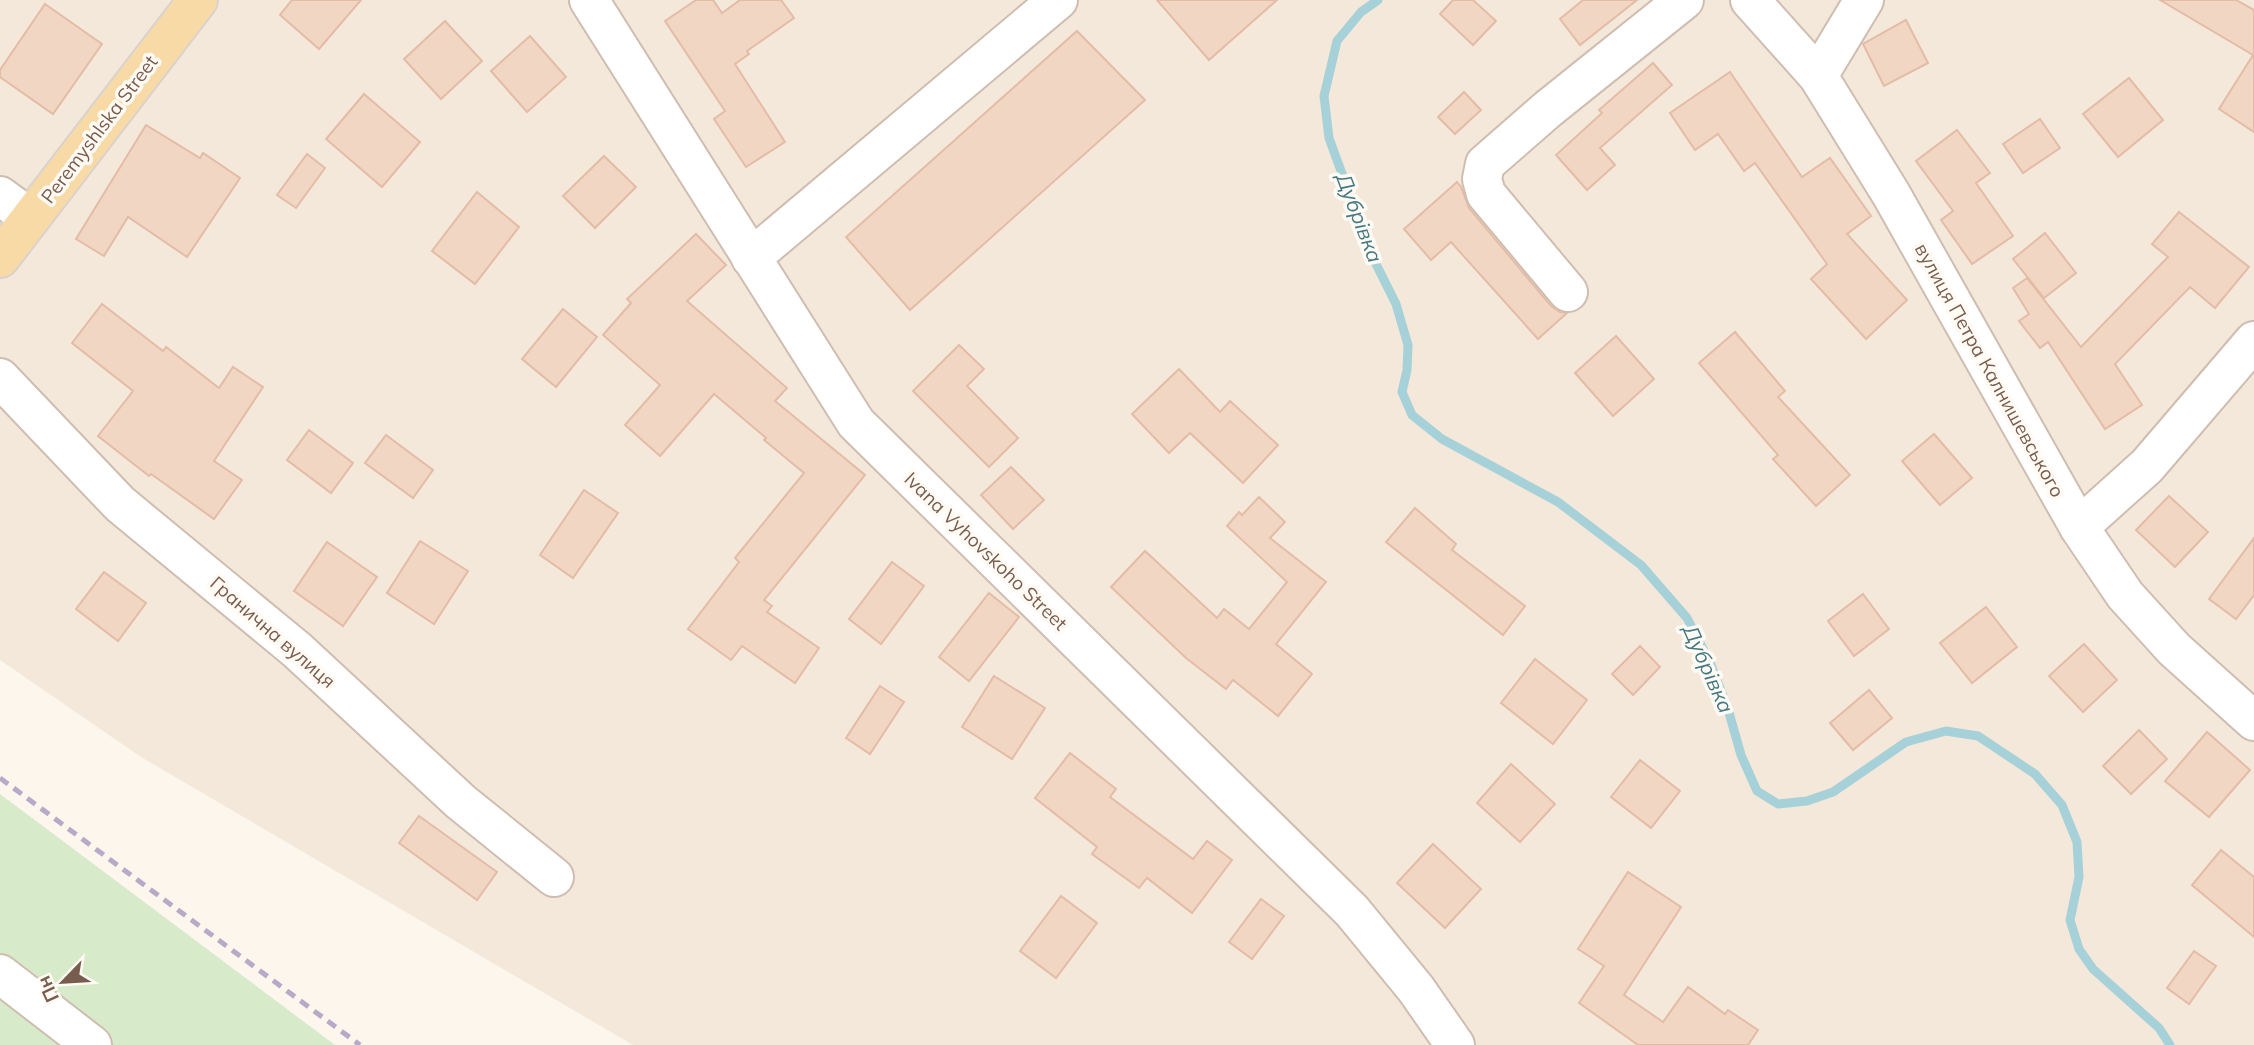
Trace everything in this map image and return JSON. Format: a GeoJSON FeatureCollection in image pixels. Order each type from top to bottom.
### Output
{"type":"FeatureCollection","features":[{"type":"Feature","properties":{"kind":"main road","name":"Peremyshlska Street"},"geometry":{"type":"LineString","coordinates":[[0,258],[198,0]]}},
{"type":"Feature","properties":{"kind":"street","name":"Ivana Vyhovskoho Street"},"geometry":{"type":"LineString","coordinates":[[589,0],[856,423],[1352,911],[1416,989],[1455,1045]]}},
{"type":"Feature","properties":{"kind":"street"},"geometry":{"type":"LineString","coordinates":[[751,258],[1058,0]]}},
{"type":"Feature","properties":{"kind":"street"},"geometry":{"type":"LineString","coordinates":[[1568,292],[1486,194],[1482,179],[1485,164],[1548,109],[1685,0]]}},
{"type":"Feature","properties":{"kind":"street","name":"вулиця Петра Калнишевського"},"geometry":{"type":"LineString","coordinates":[[1749,0],[1818,76],[1891,194],[2079,527],[2124,595],[2174,649],[2254,721]]}},
{"type":"Feature","properties":{"kind":"street"},"geometry":{"type":"LineString","coordinates":[[1818,76],[1864,0]]}},
{"type":"Feature","properties":{"kind":"street"},"geometry":{"type":"LineString","coordinates":[[0,196],[30,218]]}},
{"type":"Feature","properties":{"kind":"street"},"geometry":{"type":"LineString","coordinates":[[2079,527],[2147,466],[2254,341]]}},
{"type":"Feature","properties":{"kind":"street","name":"Гранична вулиця"},"geometry":{"type":"LineString","coordinates":[[0,378],[120,504],[298,650],[461,802],[554,877]]}},
{"type":"Feature","properties":{"kind":"street"},"geometry":{"type":"LineString","coordinates":[[0,974],[92,1045]]}},
{"type":"Feature","properties":{"kind":"shaded area"},"geometry":{"type":"Polygon","coordinates":[[[0,0],[2254,0],[2254,1045],[633,1045],[141,757],[0,660],[0,0]]]}},
{"type":"Feature","properties":{"kind":"green space"},"geometry":{"type":"Polygon","coordinates":[[[0,794],[335,1045],[0,1045],[0,794]]]}},
{"type":"Feature","properties":{"kind":"building"},"geometry":{"type":"Polygon","coordinates":[[[292,0],[361,0],[319,49],[280,15],[292,0]]]}},
{"type":"Feature","properties":{"kind":"building"},"geometry":{"type":"Polygon","coordinates":[[[696,0],[713,0],[722,13],[740,0],[781,0],[794,18],[747,51],[749,54],[735,64],[785,142],[746,167],[714,119],[725,111],[665,21],[696,0]]]}},
{"type":"Feature","properties":{"kind":"building"},"geometry":{"type":"Polygon","coordinates":[[[1157,0],[1277,0],[1209,60],[1157,0]]]}},
{"type":"Feature","properties":{"kind":"building"},"geometry":{"type":"Polygon","coordinates":[[[1453,0],[1473,0],[1496,21],[1473,45],[1440,14],[1453,0]]]}},
{"type":"Feature","properties":{"kind":"building"},"geometry":{"type":"Polygon","coordinates":[[[1583,0],[1637,0],[1580,45],[1560,19],[1583,0]]]}},
{"type":"Feature","properties":{"kind":"building"},"geometry":{"type":"Polygon","coordinates":[[[2160,0],[2236,0],[2254,10],[2254,132],[2219,109],[2253,55],[2160,0]]]}},
{"type":"Feature","properties":{"kind":"building"},"geometry":{"type":"Polygon","coordinates":[[[45,4],[102,44],[53,114],[0,77],[0,70],[45,4]]]}},
{"type":"Feature","properties":{"kind":"building"},"geometry":{"type":"Polygon","coordinates":[[[1906,20],[1928,63],[1884,86],[1863,44],[1906,20]]]}},
{"type":"Feature","properties":{"kind":"building"},"geometry":{"type":"Polygon","coordinates":[[[445,21],[482,61],[441,99],[404,59],[445,21]]]}},
{"type":"Feature","properties":{"kind":"building"},"geometry":{"type":"Polygon","coordinates":[[[1077,31],[1145,100],[910,310],[846,237],[1077,31]]]}},
{"type":"Feature","properties":{"kind":"building"},"geometry":{"type":"Polygon","coordinates":[[[530,36],[566,77],[527,112],[491,71],[530,36]]]}},
{"type":"Feature","properties":{"kind":"building"},"geometry":{"type":"Polygon","coordinates":[[[1653,63],[1672,85],[1600,148],[1615,165],[1587,190],[1556,155],[1602,113],[1599,110],[1653,63]]]}},
{"type":"Feature","properties":{"kind":"building"},"geometry":{"type":"Polygon","coordinates":[[[1730,72],[1802,177],[1830,158],[1871,216],[1847,234],[1907,300],[1866,339],[1811,279],[1827,264],[1755,163],[1744,171],[1718,134],[1695,150],[1670,113],[1730,72]]]}},
{"type":"Feature","properties":{"kind":"building"},"geometry":{"type":"Polygon","coordinates":[[[2129,78],[2163,120],[2118,157],[2083,114],[2129,78]]]}},
{"type":"Feature","properties":{"kind":"building"},"geometry":{"type":"Polygon","coordinates":[[[1464,92],[1481,110],[1455,134],[1438,117],[1464,92]]]}},
{"type":"Feature","properties":{"kind":"building"},"geometry":{"type":"Polygon","coordinates":[[[364,94],[420,142],[382,187],[326,139],[364,94]]]}},
{"type":"Feature","properties":{"kind":"building"},"geometry":{"type":"Polygon","coordinates":[[[2040,119],[2060,148],[2023,173],[2003,144],[2040,119]]]}},
{"type":"Feature","properties":{"kind":"building"},"geometry":{"type":"Polygon","coordinates":[[[146,125],[200,158],[203,153],[240,178],[187,257],[128,217],[104,256],[76,239],[146,125]]]}},
{"type":"Feature","properties":{"kind":"building"},"geometry":{"type":"Polygon","coordinates":[[[1957,130],[1990,173],[1976,183],[2013,236],[1972,264],[1941,220],[1953,211],[1916,161],[1957,130]]]}},
{"type":"Feature","properties":{"kind":"building"},"geometry":{"type":"Polygon","coordinates":[[[307,154],[325,168],[296,208],[277,195],[307,154]]]}},
{"type":"Feature","properties":{"kind":"building"},"geometry":{"type":"Polygon","coordinates":[[[604,156],[636,187],[595,228],[563,196],[604,156]]]}},
{"type":"Feature","properties":{"kind":"building"},"geometry":{"type":"Polygon","coordinates":[[[1457,182],[1469,208],[1551,306],[1567,313],[1538,339],[1451,242],[1431,260],[1404,229],[1457,182]]]}},
{"type":"Feature","properties":{"kind":"building"},"geometry":{"type":"Polygon","coordinates":[[[477,192],[519,227],[475,284],[432,251],[477,192]]]}},
{"type":"Feature","properties":{"kind":"building"},"geometry":{"type":"Polygon","coordinates":[[[2179,212],[2249,267],[2215,308],[2190,287],[2115,364],[2142,405],[2105,429],[2048,342],[2040,348],[2019,321],[2029,314],[2013,288],[2027,278],[2081,347],[2168,257],[2152,244],[2179,212]]]}},
{"type":"Feature","properties":{"kind":"building"},"geometry":{"type":"Polygon","coordinates":[[[2045,233],[2076,273],[2044,298],[2013,259],[2045,233]]]}},
{"type":"Feature","properties":{"kind":"building"},"geometry":{"type":"Polygon","coordinates":[[[696,234],[726,265],[687,301],[787,388],[775,401],[865,475],[764,600],[772,606],[767,612],[819,648],[795,683],[742,646],[731,660],[688,629],[739,562],[735,558],[804,473],[714,394],[660,456],[625,425],[660,385],[603,335],[631,303],[627,299],[696,234]]]}},
{"type":"Feature","properties":{"kind":"building"},"geometry":{"type":"Polygon","coordinates":[[[102,304],[163,351],[166,347],[219,388],[233,367],[263,387],[214,461],[242,480],[214,519],[151,474],[149,476],[98,436],[133,391],[72,343],[102,304]]]}},
{"type":"Feature","properties":{"kind":"building"},"geometry":{"type":"Polygon","coordinates":[[[563,309],[597,337],[556,387],[522,359],[563,309]]]}},
{"type":"Feature","properties":{"kind":"building"},"geometry":{"type":"Polygon","coordinates":[[[1735,332],[1785,391],[1778,397],[1850,475],[1816,506],[1773,459],[1778,455],[1699,363],[1735,332]]]}},
{"type":"Feature","properties":{"kind":"building"},"geometry":{"type":"Polygon","coordinates":[[[1616,336],[1654,379],[1613,416],[1575,373],[1616,336]]]}},
{"type":"Feature","properties":{"kind":"building"},"geometry":{"type":"Polygon","coordinates":[[[959,345],[984,369],[967,386],[1018,438],[989,467],[913,391],[959,345]]]}},
{"type":"Feature","properties":{"kind":"building"},"geometry":{"type":"Polygon","coordinates":[[[1179,369],[1220,412],[1230,401],[1278,445],[1243,483],[1190,433],[1169,453],[1132,414],[1179,369]]]}},
{"type":"Feature","properties":{"kind":"building"},"geometry":{"type":"Polygon","coordinates":[[[309,430],[353,463],[331,493],[287,460],[309,430]]]}},
{"type":"Feature","properties":{"kind":"building"},"geometry":{"type":"Polygon","coordinates":[[[1934,434],[1972,478],[1940,505],[1902,461],[1934,434]]]}},
{"type":"Feature","properties":{"kind":"building"},"geometry":{"type":"Polygon","coordinates":[[[386,435],[433,470],[413,498],[365,463],[386,435]]]}},
{"type":"Feature","properties":{"kind":"building"},"geometry":{"type":"Polygon","coordinates":[[[1011,467],[1044,500],[1013,529],[981,495],[1011,467]]]}},
{"type":"Feature","properties":{"kind":"building"},"geometry":{"type":"Polygon","coordinates":[[[584,490],[618,513],[573,578],[540,555],[584,490]]]}},
{"type":"Feature","properties":{"kind":"building"},"geometry":{"type":"Polygon","coordinates":[[[2169,496],[2208,532],[2175,567],[2136,530],[2169,496]]]}},
{"type":"Feature","properties":{"kind":"building"},"geometry":{"type":"Polygon","coordinates":[[[1259,497],[1285,522],[1270,538],[1326,582],[1276,644],[1312,674],[1278,716],[1233,680],[1226,689],[1186,658],[1111,587],[1145,551],[1217,618],[1224,609],[1249,629],[1287,582],[1227,526],[1239,512],[1242,515],[1259,497]]]}},
{"type":"Feature","properties":{"kind":"building"},"geometry":{"type":"Polygon","coordinates":[[[1415,508],[1456,544],[1452,550],[1525,606],[1503,635],[1386,542],[1415,508]]]}},
{"type":"Feature","properties":{"kind":"building"},"geometry":{"type":"Polygon","coordinates":[[[2254,538],[2254,595],[2236,619],[2209,599],[2254,538]]]}},
{"type":"Feature","properties":{"kind":"building"},"geometry":{"type":"Polygon","coordinates":[[[420,541],[468,571],[434,624],[387,593],[420,541]]]}},
{"type":"Feature","properties":{"kind":"building"},"geometry":{"type":"Polygon","coordinates":[[[327,542],[377,577],[343,626],[294,591],[327,542]]]}},
{"type":"Feature","properties":{"kind":"building"},"geometry":{"type":"Polygon","coordinates":[[[892,562],[924,586],[881,644],[849,619],[892,562]]]}},
{"type":"Feature","properties":{"kind":"building"},"geometry":{"type":"Polygon","coordinates":[[[104,572],[146,603],[118,641],[76,609],[104,572]]]}},
{"type":"Feature","properties":{"kind":"building"},"geometry":{"type":"Polygon","coordinates":[[[989,593],[1019,617],[969,681],[939,657],[989,593]]]}},
{"type":"Feature","properties":{"kind":"building"},"geometry":{"type":"Polygon","coordinates":[[[1863,594],[1889,629],[1854,656],[1828,621],[1863,594]]]}},
{"type":"Feature","properties":{"kind":"building"},"geometry":{"type":"Polygon","coordinates":[[[1986,607],[2017,647],[1972,683],[1940,643],[1986,607]]]}},
{"type":"Feature","properties":{"kind":"building"},"geometry":{"type":"Polygon","coordinates":[[[2084,644],[2117,680],[2083,712],[2049,676],[2084,644]]]}},
{"type":"Feature","properties":{"kind":"building"},"geometry":{"type":"Polygon","coordinates":[[[1640,646],[1660,667],[1633,695],[1612,674],[1640,646]]]}},
{"type":"Feature","properties":{"kind":"building"},"geometry":{"type":"Polygon","coordinates":[[[1535,659],[1587,700],[1553,744],[1501,703],[1535,659]]]}},
{"type":"Feature","properties":{"kind":"building"},"geometry":{"type":"Polygon","coordinates":[[[994,676],[1045,708],[1012,759],[962,727],[994,676]]]}},
{"type":"Feature","properties":{"kind":"building"},"geometry":{"type":"Polygon","coordinates":[[[880,686],[904,702],[870,754],[846,738],[880,686]]]}},
{"type":"Feature","properties":{"kind":"building"},"geometry":{"type":"Polygon","coordinates":[[[1869,690],[1892,718],[1853,750],[1830,723],[1869,690]]]}},
{"type":"Feature","properties":{"kind":"building"},"geometry":{"type":"Polygon","coordinates":[[[2139,730],[2167,759],[2131,794],[2103,766],[2139,730]]]}},
{"type":"Feature","properties":{"kind":"building"},"geometry":{"type":"Polygon","coordinates":[[[2207,732],[2250,770],[2209,817],[2165,781],[2207,732]]]}},
{"type":"Feature","properties":{"kind":"building"},"geometry":{"type":"Polygon","coordinates":[[[1070,753],[1116,789],[1110,797],[1193,859],[1207,841],[1232,860],[1192,913],[1147,878],[1139,888],[1092,854],[1097,847],[1035,798],[1070,753]]]}},
{"type":"Feature","properties":{"kind":"building"},"geometry":{"type":"Polygon","coordinates":[[[1640,760],[1680,791],[1651,828],[1611,797],[1640,760]]]}},
{"type":"Feature","properties":{"kind":"building"},"geometry":{"type":"Polygon","coordinates":[[[1511,764],[1555,804],[1520,842],[1477,803],[1511,764]]]}},
{"type":"Feature","properties":{"kind":"building"},"geometry":{"type":"Polygon","coordinates":[[[419,816],[497,872],[477,900],[399,843],[419,816]]]}},
{"type":"Feature","properties":{"kind":"building"},"geometry":{"type":"Polygon","coordinates":[[[1433,844],[1481,889],[1445,928],[1397,883],[1433,844]]]}},
{"type":"Feature","properties":{"kind":"building"},"geometry":{"type":"Polygon","coordinates":[[[2221,850],[2254,877],[2254,937],[2192,885],[2221,850]]]}},
{"type":"Feature","properties":{"kind":"building"},"geometry":{"type":"Polygon","coordinates":[[[1628,872],[1681,907],[1624,995],[1663,1022],[1688,987],[1725,1014],[1728,1010],[1758,1030],[1748,1045],[1638,1045],[1579,1003],[1604,966],[1578,949],[1628,872]]]}},
{"type":"Feature","properties":{"kind":"building"},"geometry":{"type":"Polygon","coordinates":[[[1061,896],[1097,923],[1056,978],[1020,951],[1061,896]]]}},
{"type":"Feature","properties":{"kind":"building"},"geometry":{"type":"Polygon","coordinates":[[[1261,899],[1284,916],[1252,959],[1229,942],[1261,899]]]}},
{"type":"Feature","properties":{"kind":"building"},"geometry":{"type":"Polygon","coordinates":[[[2194,951],[2216,966],[2189,1004],[2167,988],[2194,951]]]}},
{"type":"Feature","properties":{"kind":"waterway","name":"Дубрівка"},"geometry":{"type":"LineString","coordinates":[[1378,0],[1361,12],[1337,41],[1324,96],[1329,138],[1372,256],[1396,304],[1408,345],[1407,370],[1402,392],[1412,415],[1442,439],[1558,502],[1641,565],[1687,618],[1709,660],[1728,709],[1741,755],[1757,791],[1778,804],[1807,801],[1833,792],[1906,742],[1946,731],[1978,736],[2035,774],[2062,805],[2077,842],[2079,877],[2070,920],[2079,949],[2093,969],[2159,1028],[2170,1045]]}},
{"type":"Feature","properties":{"kind":"railway"},"geometry":{"type":"LineString","coordinates":[[0,778],[360,1045]]}}]}
